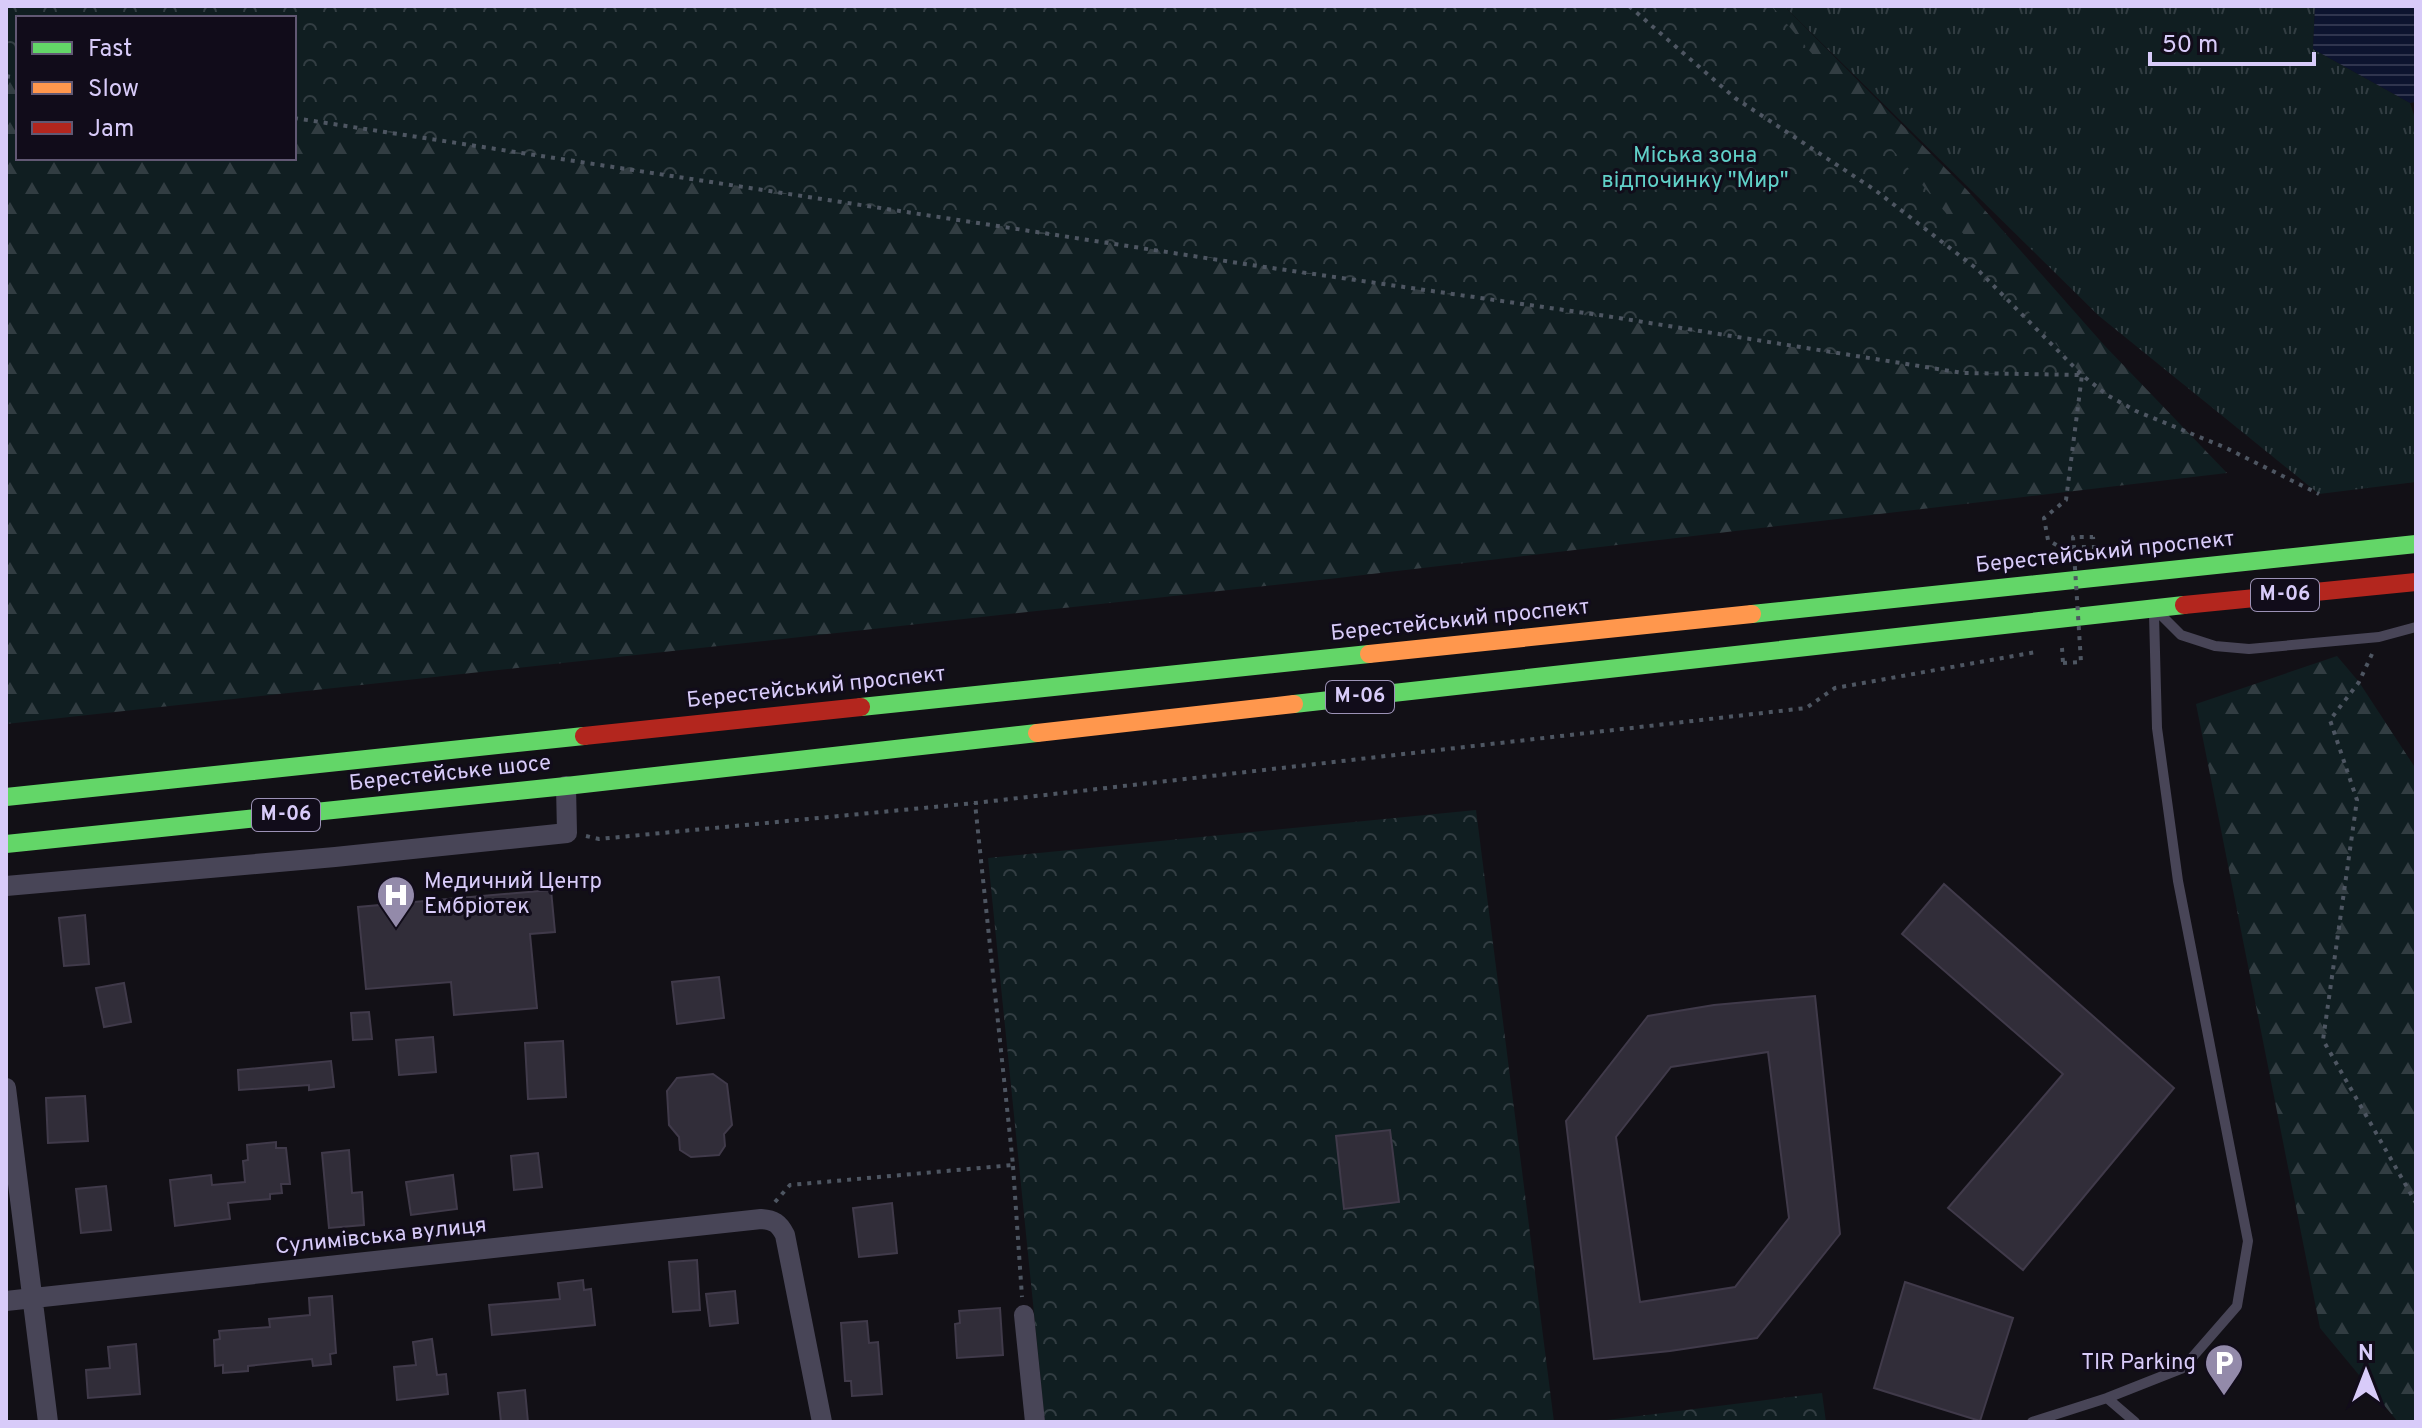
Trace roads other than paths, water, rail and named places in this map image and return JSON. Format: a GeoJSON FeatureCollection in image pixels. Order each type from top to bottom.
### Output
{"type":"FeatureCollection","features":[{"type":"Feature","properties":{"kind":"highway","name":"Берестейський проспект"},"geometry":{"type":"LineString","coordinates":[[509,744],[2416,544]]}},
{"type":"Feature","properties":{"kind":"highway","name":"М-06"},"geometry":{"type":"LineString","coordinates":[[566,786],[2154,608],[2416,582]]}},
{"type":"Feature","properties":{"kind":"highway","name":"Берестейське шосе"},"geometry":{"type":"LineString","coordinates":[[6,797],[509,744]]}},
{"type":"Feature","properties":{"kind":"highway","name":"Берестейське шосе"},"geometry":{"type":"LineString","coordinates":[[6,844],[566,786]]}},
{"type":"Feature","properties":{"kind":"street"},"geometry":{"type":"LineString","coordinates":[[6,886],[567,833],[566,786]]}},
{"type":"Feature","properties":{"kind":"street"},"geometry":{"type":"LineString","coordinates":[[6,1088],[48,1422]]}},
{"type":"Feature","properties":{"kind":"street","name":"Сулимівська вулиця"},"geometry":{"type":"LineString","coordinates":[[6,1301],[761,1219],[776,1222],[785,1235],[822,1422]]}},
{"type":"Feature","properties":{"kind":"street"},"geometry":{"type":"LineString","coordinates":[[1024,1315],[1035,1422]]}},
{"type":"Feature","properties":{"kind":"lane"},"geometry":{"type":"LineString","coordinates":[[2154,608],[2181,635],[2215,646],[2249,649],[2379,637],[2416,627]]}},
{"type":"Feature","properties":{"kind":"lane"},"geometry":{"type":"LineString","coordinates":[[2032,1422],[2107,1398],[2183,1368],[2237,1306],[2248,1241],[2178,881],[2157,728],[2154,608]]}},
{"type":"Feature","properties":{"kind":"lane"},"geometry":{"type":"LineString","coordinates":[[2107,1398],[2135,1422]]}},
{"type":"Feature","properties":{"kind":"water"},"geometry":{"type":"Polygon","coordinates":[[[2315,6],[2416,6],[2416,102],[2410,103],[2313,49],[2315,6]]]}},
{"type":"Feature","properties":{"kind":"place","name":"Медичний Центр Ембріотек"},"geometry":{"type":"Point","coordinates":[396,929]}},
{"type":"Feature","properties":{"kind":"place","name":"TIR Parking"},"geometry":{"type":"Point","coordinates":[2224,1397]}},
{"type":"Feature","properties":{"kind":"park label","name":"Міська зона відпочинку \"Мир\""},"geometry":{"type":"Point","coordinates":[1695,168]}}]}
